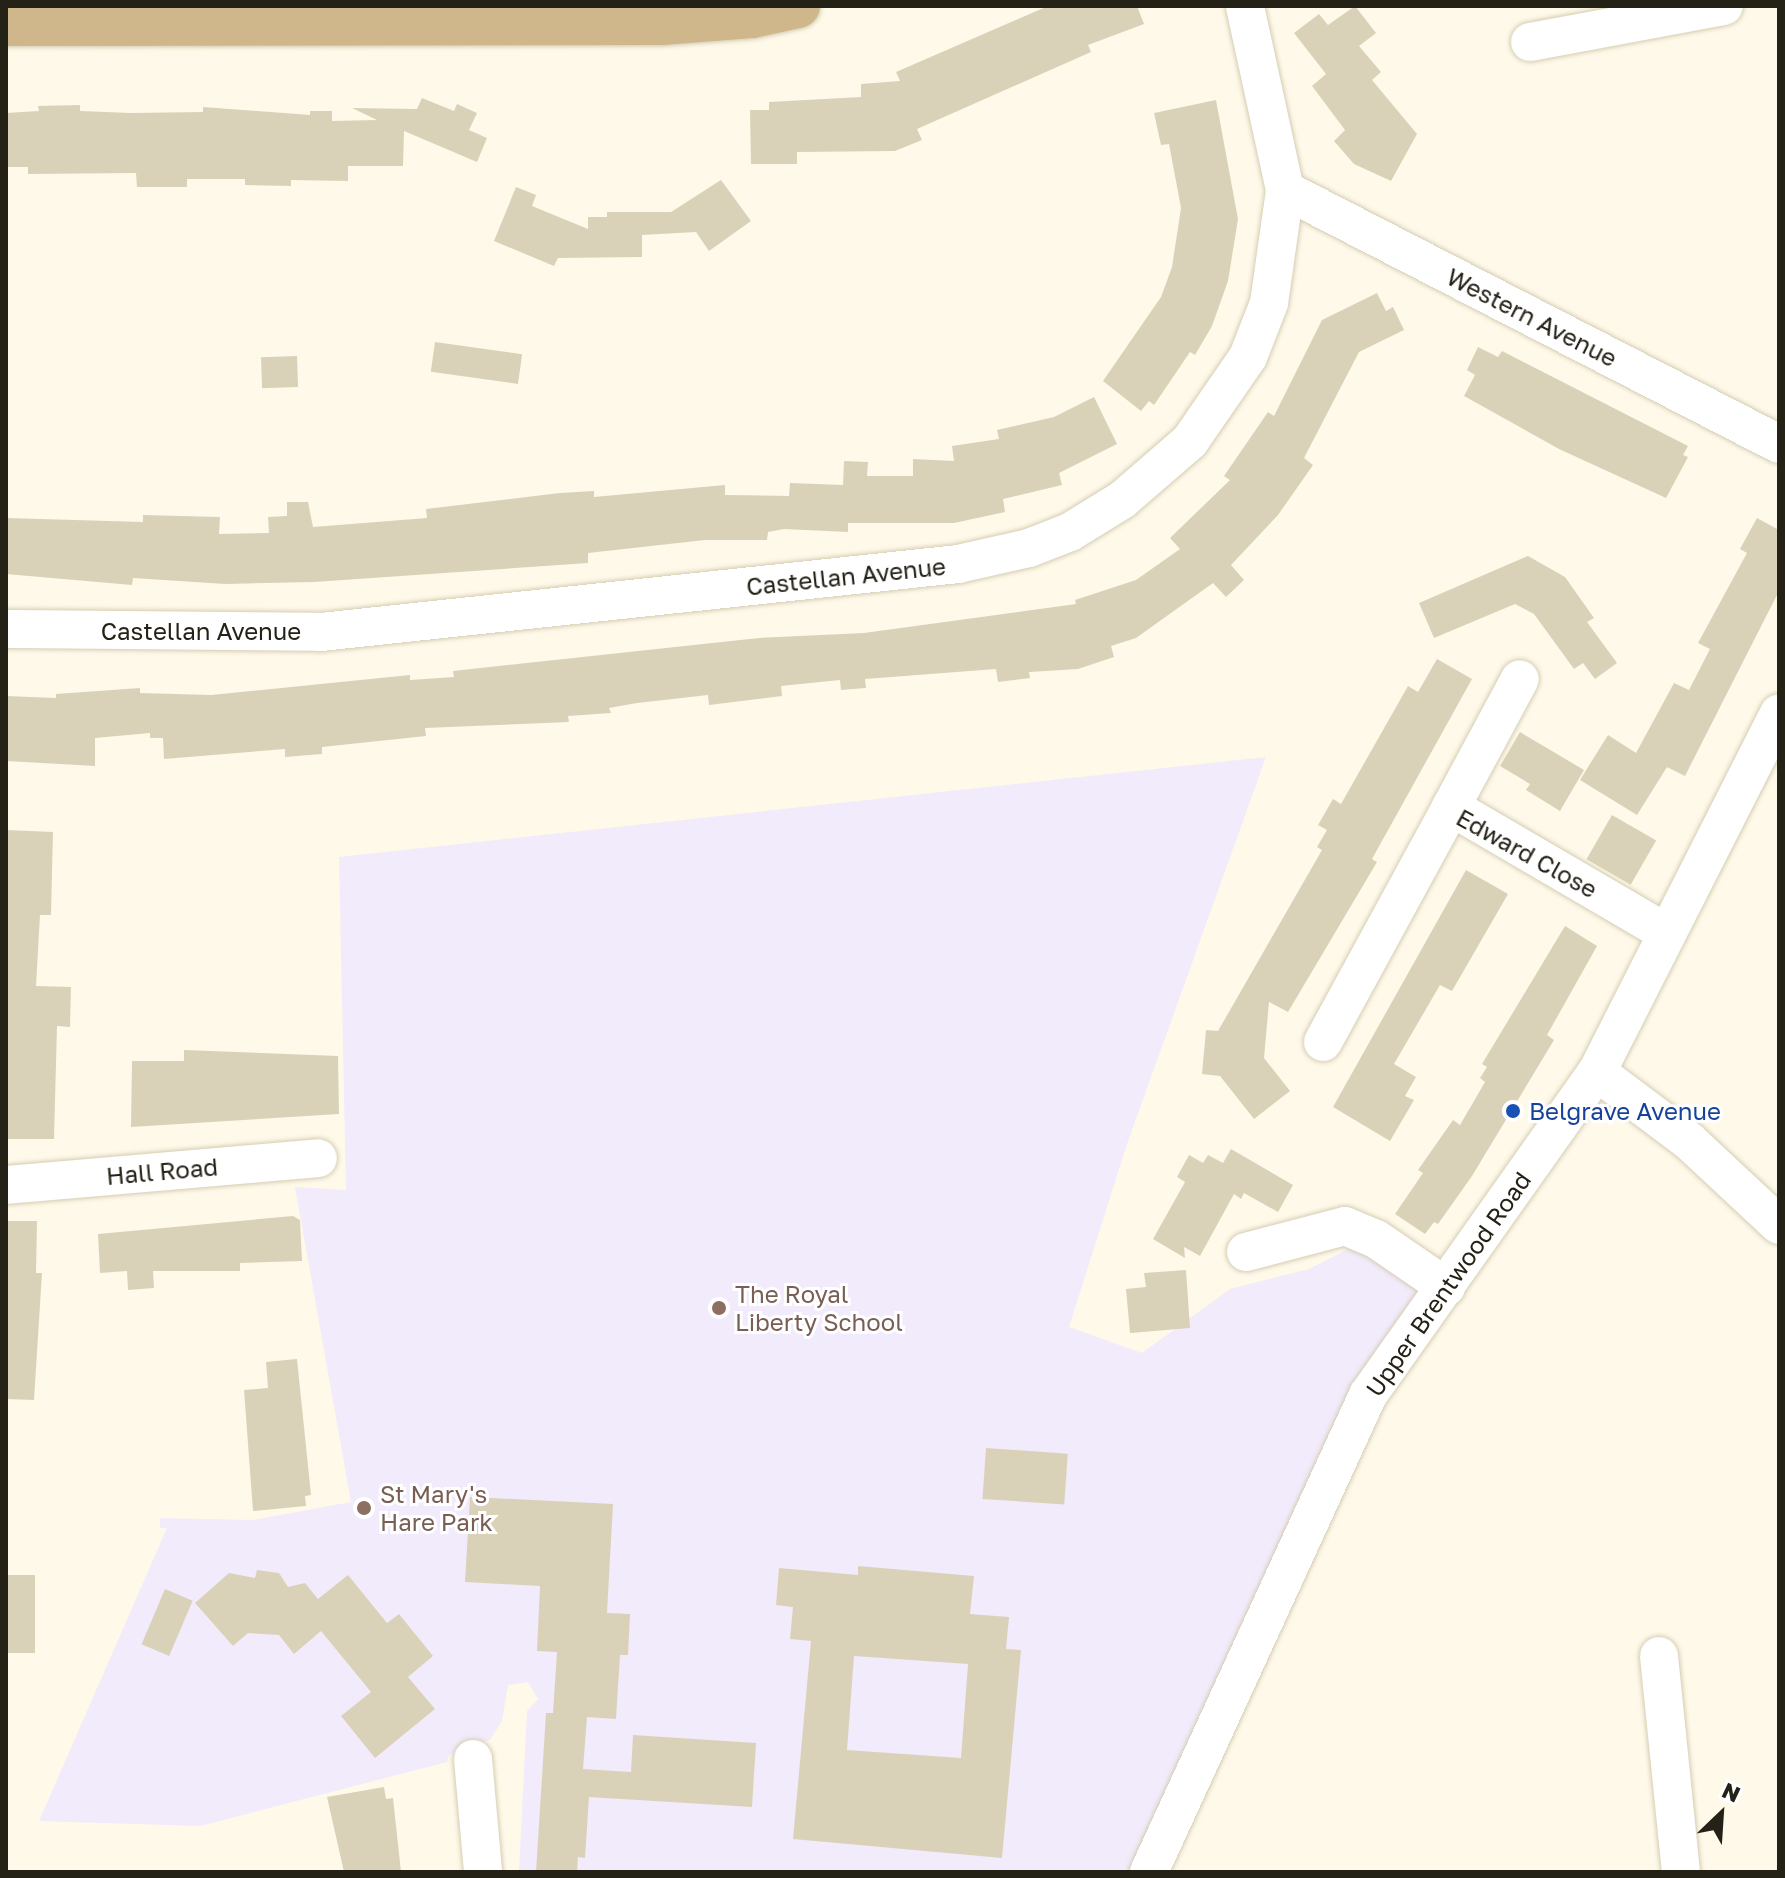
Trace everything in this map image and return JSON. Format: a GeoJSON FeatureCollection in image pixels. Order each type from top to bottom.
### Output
{"type":"FeatureCollection","features":[{"type":"Feature","properties":{"kind":"main road"},"geometry":{"type":"LineString","coordinates":[[6,24],[661,23],[752,16],[798,6]]}},
{"type":"Feature","properties":{"kind":"street","name":"Castellan Avenue"},"geometry":{"type":"LineString","coordinates":[[6,629],[321,632],[958,564],[1029,548],[1070,532],[1158,473],[1219,406],[1248,357],[1269,303],[1285,190],[1245,6]]}},
{"type":"Feature","properties":{"kind":"street"},"geometry":{"type":"LineString","coordinates":[[1530,42],[1724,6]]}},
{"type":"Feature","properties":{"kind":"street","name":"Western Avenue"},"geometry":{"type":"LineString","coordinates":[[1285,190],[1779,444]]}},
{"type":"Feature","properties":{"kind":"street"},"geometry":{"type":"LineString","coordinates":[[1451,807],[1520,679]]}},
{"type":"Feature","properties":{"kind":"street","name":"Upper Brentwood Road"},"geometry":{"type":"LineString","coordinates":[[1149,1872],[1368,1395],[1597,1072],[1779,713]]}},
{"type":"Feature","properties":{"kind":"street","name":"Edward Close"},"geometry":{"type":"LineString","coordinates":[[1323,1042],[1451,807],[1667,933]]}},
{"type":"Feature","properties":{"kind":"street"},"geometry":{"type":"LineString","coordinates":[[1597,1072],[1689,1141],[1779,1225]]}},
{"type":"Feature","properties":{"kind":"street","name":"Hall Road"},"geometry":{"type":"LineString","coordinates":[[6,1185],[318,1158]]}},
{"type":"Feature","properties":{"kind":"street"},"geometry":{"type":"LineString","coordinates":[[1246,1252],[1345,1226],[1376,1239],[1446,1287]]}},
{"type":"Feature","properties":{"kind":"street"},"geometry":{"type":"LineString","coordinates":[[1659,1656],[1681,1872]]}},
{"type":"Feature","properties":{"kind":"street"},"geometry":{"type":"LineString","coordinates":[[473,1759],[483,1872]]}},
{"type":"Feature","properties":{"kind":"shaded area","name":"The Royal Liberty School"},"geometry":{"type":"Polygon","coordinates":[[[1266,757],[1127,1144],[1069,1327],[1142,1353],[1230,1289],[1309,1269],[1362,1242],[1446,1287],[1368,1395],[1149,1872],[519,1872],[527,1711],[538,1699],[528,1682],[508,1685],[502,1721],[490,1740],[449,1755],[447,1762],[200,1826],[39,1821],[167,1528],[160,1528],[160,1518],[252,1520],[351,1502],[295,1187],[346,1190],[339,857],[1266,757]]]}},
{"type":"Feature","properties":{"kind":"building"},"geometry":{"type":"Polygon","coordinates":[[[1048,6],[1137,6],[1144,24],[1088,45],[1091,52],[917,129],[922,140],[895,151],[797,152],[797,164],[751,164],[750,110],[769,110],[769,102],[861,97],[861,84],[900,81],[896,72],[1048,6]]]}},
{"type":"Feature","properties":{"kind":"building"},"geometry":{"type":"Polygon","coordinates":[[[1355,6],[1376,33],[1359,46],[1381,72],[1372,80],[1417,134],[1391,181],[1354,164],[1334,141],[1345,130],[1312,86],[1326,74],[1294,33],[1319,14],[1328,25],[1355,6]]]}},
{"type":"Feature","properties":{"kind":"building"},"geometry":{"type":"Polygon","coordinates":[[[422,98],[454,111],[457,104],[477,113],[469,130],[487,138],[477,162],[404,131],[403,166],[348,166],[348,181],[291,180],[291,186],[245,185],[245,179],[187,179],[187,187],[137,187],[136,173],[28,174],[28,167],[6,167],[6,113],[39,111],[38,106],[80,105],[80,111],[131,113],[203,112],[203,107],[310,115],[310,111],[332,111],[332,121],[377,120],[352,108],[417,109],[422,98]]]}},
{"type":"Feature","properties":{"kind":"building"},"geometry":{"type":"Polygon","coordinates":[[[1216,100],[1238,219],[1228,281],[1212,326],[1195,355],[1190,352],[1154,405],[1149,401],[1141,411],[1103,381],[1161,297],[1172,267],[1181,208],[1169,144],[1161,145],[1154,113],[1216,100]]]}},
{"type":"Feature","properties":{"kind":"building"},"geometry":{"type":"Polygon","coordinates":[[[721,180],[751,221],[709,251],[696,232],[642,235],[642,257],[558,258],[554,266],[494,241],[516,187],[536,195],[532,206],[588,229],[588,217],[607,217],[607,212],[671,212],[721,180]]]}},
{"type":"Feature","properties":{"kind":"building"},"geometry":{"type":"Polygon","coordinates":[[[1377,293],[1386,311],[1393,307],[1404,330],[1359,352],[1304,458],[1313,465],[1278,515],[1231,565],[1244,580],[1226,597],[1213,583],[1136,638],[1111,646],[1114,657],[1078,669],[1029,672],[1030,678],[998,682],[996,669],[865,679],[866,688],[841,690],[840,680],[781,686],[782,696],[709,705],[708,695],[637,703],[609,708],[611,713],[568,716],[569,722],[425,728],[426,736],[322,747],[322,754],[285,757],[285,749],[164,759],[163,738],[150,738],[150,733],[95,738],[95,766],[6,761],[6,696],[56,698],[56,694],[140,688],[140,693],[211,695],[410,675],[410,680],[454,677],[453,671],[759,638],[864,633],[1076,604],[1075,600],[1136,580],[1180,549],[1170,538],[1230,480],[1224,476],[1268,412],[1274,416],[1322,320],[1377,293]]]}},
{"type":"Feature","properties":{"kind":"building"},"geometry":{"type":"Polygon","coordinates":[[[435,342],[522,354],[518,384],[431,372],[435,342]]]}},
{"type":"Feature","properties":{"kind":"building"},"geometry":{"type":"Polygon","coordinates":[[[1478,347],[1498,357],[1502,351],[1688,446],[1683,455],[1688,457],[1666,498],[1559,449],[1464,396],[1475,375],[1467,370],[1478,347]]]}},
{"type":"Feature","properties":{"kind":"building"},"geometry":{"type":"Polygon","coordinates":[[[297,356],[298,387],[262,388],[261,357],[297,356]]]}},
{"type":"Feature","properties":{"kind":"building"},"geometry":{"type":"Polygon","coordinates":[[[1094,397],[1117,444],[1059,473],[1062,485],[1003,499],[1005,512],[954,523],[848,523],[848,532],[784,529],[768,532],[767,540],[705,540],[588,553],[588,563],[314,582],[225,584],[133,578],[132,585],[6,574],[6,518],[143,522],[143,515],[220,517],[219,534],[269,533],[268,517],[287,516],[287,502],[308,502],[313,527],[427,518],[426,509],[560,493],[594,491],[594,497],[725,485],[725,495],[789,496],[790,483],[843,485],[844,461],[868,462],[867,476],[913,476],[913,459],[954,461],[952,446],[999,439],[997,430],[1054,417],[1094,397]]]}},
{"type":"Feature","properties":{"kind":"building"},"geometry":{"type":"Polygon","coordinates":[[[1757,518],[1779,530],[1779,591],[1685,776],[1667,767],[1637,815],[1580,780],[1608,735],[1636,753],[1674,683],[1689,690],[1710,649],[1698,643],[1747,553],[1740,549],[1757,518]]]}},
{"type":"Feature","properties":{"kind":"building"},"geometry":{"type":"Polygon","coordinates":[[[1528,556],[1565,577],[1594,618],[1587,622],[1617,663],[1595,679],[1583,663],[1574,669],[1534,614],[1515,604],[1434,638],[1419,603],[1528,556]]]}},
{"type":"Feature","properties":{"kind":"building"},"geometry":{"type":"Polygon","coordinates":[[[1437,659],[1472,679],[1372,859],[1377,862],[1288,1012],[1269,1002],[1264,1058],[1290,1091],[1254,1119],[1220,1076],[1202,1074],[1206,1030],[1218,1031],[1322,850],[1317,847],[1327,830],[1318,825],[1333,799],[1341,804],[1408,686],[1418,692],[1437,659]]]}},
{"type":"Feature","properties":{"kind":"building"},"geometry":{"type":"Polygon","coordinates":[[[1520,732],[1584,770],[1560,811],[1526,790],[1530,784],[1500,766],[1520,732]]]}},
{"type":"Feature","properties":{"kind":"building"},"geometry":{"type":"Polygon","coordinates":[[[1612,815],[1656,840],[1631,885],[1586,859],[1612,815]]]}},
{"type":"Feature","properties":{"kind":"building"},"geometry":{"type":"Polygon","coordinates":[[[6,830],[53,832],[51,915],[40,915],[36,986],[71,987],[70,1027],[57,1026],[54,1139],[6,1139],[6,830]]]}},
{"type":"Feature","properties":{"kind":"building"},"geometry":{"type":"Polygon","coordinates":[[[1466,870],[1508,894],[1452,991],[1440,985],[1394,1064],[1416,1077],[1405,1096],[1414,1100],[1390,1141],[1333,1107],[1466,870]]]}},
{"type":"Feature","properties":{"kind":"building"},"geometry":{"type":"Polygon","coordinates":[[[1565,926],[1597,946],[1547,1035],[1554,1040],[1472,1176],[1438,1224],[1434,1222],[1425,1234],[1395,1214],[1423,1173],[1418,1170],[1453,1120],[1460,1125],[1485,1082],[1480,1078],[1487,1067],[1482,1064],[1565,926]]]}},
{"type":"Feature","properties":{"kind":"building"},"geometry":{"type":"Polygon","coordinates":[[[184,1050],[338,1056],[339,1114],[131,1127],[132,1061],[184,1061],[184,1050]]]}},
{"type":"Feature","properties":{"kind":"building"},"geometry":{"type":"Polygon","coordinates":[[[1231,1149],[1293,1185],[1278,1212],[1244,1193],[1241,1199],[1234,1194],[1200,1256],[1184,1247],[1185,1258],[1153,1239],[1185,1182],[1177,1177],[1189,1155],[1203,1163],[1208,1155],[1223,1163],[1231,1149]]]}},
{"type":"Feature","properties":{"kind":"building"},"geometry":{"type":"Polygon","coordinates":[[[293,1216],[300,1220],[302,1261],[240,1263],[240,1271],[153,1271],[154,1288],[128,1290],[127,1271],[100,1273],[98,1234],[293,1216]]]}},
{"type":"Feature","properties":{"kind":"building"},"geometry":{"type":"Polygon","coordinates":[[[6,1221],[37,1221],[36,1273],[42,1273],[34,1400],[6,1399],[6,1221]]]}},
{"type":"Feature","properties":{"kind":"building"},"geometry":{"type":"Polygon","coordinates":[[[1186,1270],[1190,1328],[1130,1333],[1126,1289],[1146,1287],[1144,1273],[1186,1270]]]}},
{"type":"Feature","properties":{"kind":"building"},"geometry":{"type":"Polygon","coordinates":[[[297,1359],[311,1495],[305,1496],[306,1506],[253,1511],[244,1390],[268,1388],[266,1362],[297,1359]]]}},
{"type":"Feature","properties":{"kind":"building"},"geometry":{"type":"Polygon","coordinates":[[[986,1448],[1068,1454],[1064,1505],[982,1499],[986,1448]]]}},
{"type":"Feature","properties":{"kind":"building"},"geometry":{"type":"Polygon","coordinates":[[[470,1497],[613,1504],[607,1613],[630,1614],[628,1655],[620,1655],[616,1719],[587,1717],[583,1769],[631,1772],[633,1735],[756,1743],[752,1807],[589,1797],[585,1858],[578,1857],[577,1872],[536,1872],[546,1713],[553,1713],[557,1652],[537,1651],[540,1586],[465,1582],[470,1497]]]}},
{"type":"Feature","properties":{"kind":"building"},"geometry":{"type":"Polygon","coordinates":[[[858,1566],[974,1576],[970,1614],[1009,1617],[1006,1649],[1021,1650],[1002,1858],[793,1839],[811,1641],[790,1639],[793,1607],[776,1605],[779,1568],[858,1575],[858,1566]],[[854,1656],[847,1750],[961,1758],[968,1664],[854,1656]]]}},
{"type":"Feature","properties":{"kind":"building"},"geometry":{"type":"Polygon","coordinates":[[[257,1570],[279,1573],[288,1587],[305,1583],[318,1599],[348,1575],[387,1623],[399,1614],[433,1656],[408,1677],[435,1709],[375,1758],[341,1716],[371,1692],[321,1631],[294,1654],[279,1635],[248,1633],[233,1646],[195,1603],[229,1573],[255,1578],[257,1570]]]}},
{"type":"Feature","properties":{"kind":"building"},"geometry":{"type":"Polygon","coordinates":[[[6,1575],[35,1575],[35,1653],[6,1653],[6,1575]]]}},
{"type":"Feature","properties":{"kind":"building"},"geometry":{"type":"Polygon","coordinates":[[[165,1589],[193,1601],[169,1656],[142,1644],[165,1589]]]}},
{"type":"Feature","properties":{"kind":"building"},"geometry":{"type":"Polygon","coordinates":[[[384,1787],[386,1799],[393,1798],[401,1872],[344,1872],[327,1797],[384,1787]]]}},
{"type":"Feature","properties":{"kind":"place","name":"Belgrave Avenue"},"geometry":{"type":"Point","coordinates":[1513,1111]}},
{"type":"Feature","properties":{"kind":"place","name":"The Royal Liberty School"},"geometry":{"type":"Point","coordinates":[719,1308]}},
{"type":"Feature","properties":{"kind":"place","name":"St Mary's Hare Park"},"geometry":{"type":"Point","coordinates":[364,1508]}}]}
